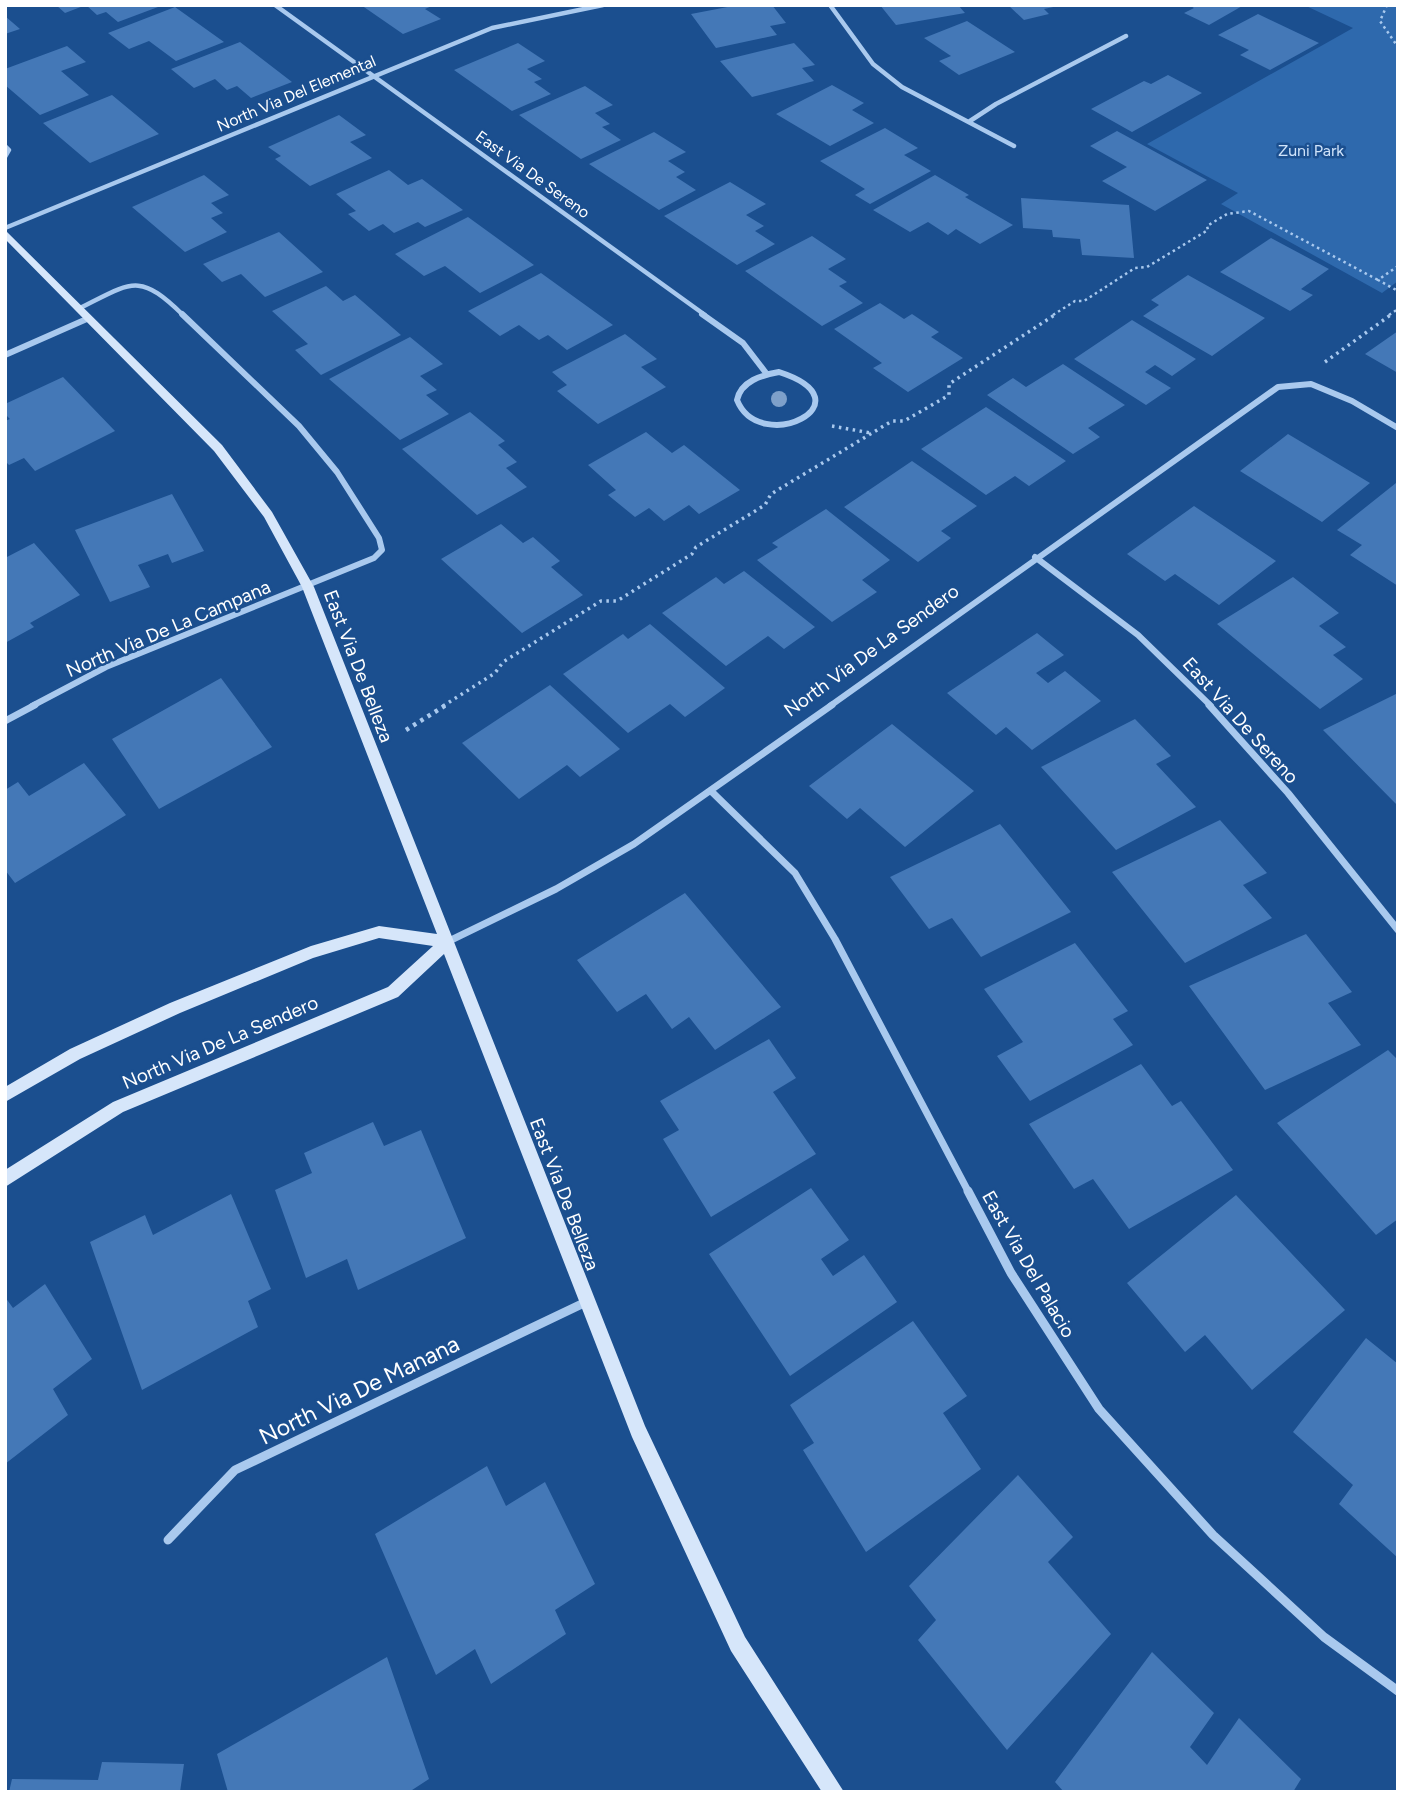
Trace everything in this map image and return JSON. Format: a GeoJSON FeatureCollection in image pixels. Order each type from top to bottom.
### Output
{"type":"FeatureCollection","features":[{"type":"Feature","properties":{"kind":"street","name":"East Via De Sereno"},"geometry":{"type":"LineString","coordinates":[[275,5],[743,343],[766,373]]}},
{"type":"Feature","properties":{"kind":"street","name":"North Via Del Elemental"},"geometry":{"type":"LineString","coordinates":[[5,230],[373,74],[492,29],[603,5]]}},
{"type":"Feature","properties":{"kind":"street"},"geometry":{"type":"LineString","coordinates":[[830,5],[873,64],[902,87],[1014,146]]}},
{"type":"Feature","properties":{"kind":"street"},"geometry":{"type":"LineString","coordinates":[[971,121],[996,104],[1126,36]]}},
{"type":"Feature","properties":{"kind":"street"},"geometry":{"type":"LineString","coordinates":[[5,146],[9,150],[5,158]]}},
{"type":"Feature","properties":{"kind":"street","name":"East Via De Belleza"},"geometry":{"type":"LineString","coordinates":[[5,230],[244,478],[288,546],[308,587],[638,1431],[738,1644],[834,1792]]}},
{"type":"Feature","properties":{"kind":"street","name":"East Via De Belleza"},"geometry":{"type":"LineString","coordinates":[[84,313],[133,285],[145,284],[157,290],[299,425],[337,472],[379,538],[382,550],[374,558],[308,587]]}},
{"type":"Feature","properties":{"kind":"street"},"geometry":{"type":"LineString","coordinates":[[5,355],[84,313]]}},
{"type":"Feature","properties":{"kind":"street"},"geometry":{"type":"LineString","coordinates":[[766,373],[795,375],[814,387],[819,398],[811,415],[780,426],[766,424],[741,410],[737,399],[741,387],[748,380],[766,373]]}},
{"type":"Feature","properties":{"kind":"street","name":"North Via De La Sendero"},"geometry":{"type":"LineString","coordinates":[[5,1179],[118,1107],[393,992],[447,942],[533,904],[601,866],[711,791],[1278,387],[1311,384],[1353,401],[1398,428]]}},
{"type":"Feature","properties":{"kind":"street","name":"East Via De Sereno"},"geometry":{"type":"LineString","coordinates":[[1035,558],[1082,590],[1167,661],[1252,751],[1398,930]]}},
{"type":"Feature","properties":{"kind":"street","name":"North Via De La Campana"},"geometry":{"type":"LineString","coordinates":[[5,721],[106,667],[308,587]]}},
{"type":"Feature","properties":{"kind":"street","name":"East Via Del Palacio"},"geometry":{"type":"LineString","coordinates":[[711,791],[794,873],[835,939],[1012,1273],[1099,1409],[1213,1535],[1324,1637],[1398,1691]]}},
{"type":"Feature","properties":{"kind":"street"},"geometry":{"type":"LineString","coordinates":[[5,1096],[75,1054],[175,1008],[311,952],[379,932],[447,942]]}},
{"type":"Feature","properties":{"kind":"street","name":"North Via De Manana"},"geometry":{"type":"LineString","coordinates":[[168,1540],[235,1470],[586,1302]]}},
{"type":"Feature","properties":{"kind":"path"},"geometry":{"type":"LineString","coordinates":[[1387,5],[1382,11],[1380,21],[1398,47]]}},
{"type":"Feature","properties":{"kind":"path"},"geometry":{"type":"LineString","coordinates":[[406,730],[495,673],[503,662],[601,601],[617,601],[681,561],[696,547],[765,505],[771,494],[892,421],[904,421],[949,395],[949,384],[1075,301],[1084,301],[1136,268],[1147,267],[1209,230],[1207,226],[1227,214],[1249,211],[1398,291]]}},
{"type":"Feature","properties":{"kind":"path"},"geometry":{"type":"LineString","coordinates":[[1378,281],[1398,267]]}},
{"type":"Feature","properties":{"kind":"path"},"geometry":{"type":"LineString","coordinates":[[1318,366],[1398,309]]}},
{"type":"Feature","properties":{"kind":"path"},"geometry":{"type":"LineString","coordinates":[[831,426],[872,433]]}},
{"type":"Feature","properties":{"kind":"green space","name":"Zuni Park"},"geometry":{"type":"Polygon","coordinates":[[[1304,5],[1398,5],[1398,281],[1382,293],[1221,204],[1238,193],[1147,144],[1353,28],[1304,5]]]}},
{"type":"Feature","properties":{"kind":"building"},"geometry":{"type":"Polygon","coordinates":[[[56,5],[86,5],[65,13],[56,5]]]}},
{"type":"Feature","properties":{"kind":"building"},"geometry":{"type":"Polygon","coordinates":[[[86,5],[158,7],[118,22],[106,12],[97,15],[86,5]]]}},
{"type":"Feature","properties":{"kind":"building"},"geometry":{"type":"Polygon","coordinates":[[[361,5],[434,5],[425,9],[441,19],[403,34],[361,5]]]}},
{"type":"Feature","properties":{"kind":"building"},"geometry":{"type":"Polygon","coordinates":[[[738,5],[772,5],[786,23],[770,26],[777,35],[716,48],[691,14],[738,5]]]}},
{"type":"Feature","properties":{"kind":"building"},"geometry":{"type":"Polygon","coordinates":[[[880,5],[958,5],[965,13],[896,25],[880,5]]]}},
{"type":"Feature","properties":{"kind":"building"},"geometry":{"type":"Polygon","coordinates":[[[1008,5],[1058,6],[1044,9],[1049,14],[1024,20],[1008,5]]]}},
{"type":"Feature","properties":{"kind":"building"},"geometry":{"type":"Polygon","coordinates":[[[1189,5],[1244,5],[1209,25],[1184,13],[1194,8],[1189,5]]]}},
{"type":"Feature","properties":{"kind":"building"},"geometry":{"type":"Polygon","coordinates":[[[175,7],[224,42],[176,61],[149,41],[129,49],[108,33],[175,7]]]}},
{"type":"Feature","properties":{"kind":"building"},"geometry":{"type":"Polygon","coordinates":[[[1258,14],[1319,43],[1270,70],[1240,55],[1249,50],[1218,35],[1258,14]]]}},
{"type":"Feature","properties":{"kind":"building"},"geometry":{"type":"Polygon","coordinates":[[[5,16],[20,29],[5,34],[5,16]]]}},
{"type":"Feature","properties":{"kind":"building"},"geometry":{"type":"Polygon","coordinates":[[[967,21],[1015,52],[959,75],[939,61],[951,56],[924,38],[967,21]]]}},
{"type":"Feature","properties":{"kind":"building"},"geometry":{"type":"Polygon","coordinates":[[[240,42],[292,82],[251,98],[237,86],[227,90],[215,79],[194,88],[171,69],[240,42]]]}},
{"type":"Feature","properties":{"kind":"building"},"geometry":{"type":"Polygon","coordinates":[[[518,43],[545,61],[527,69],[542,79],[534,82],[551,94],[512,111],[454,70],[518,43]]]}},
{"type":"Feature","properties":{"kind":"building"},"geometry":{"type":"Polygon","coordinates":[[[794,43],[815,65],[802,68],[814,81],[752,97],[720,61],[794,43]]]}},
{"type":"Feature","properties":{"kind":"building"},"geometry":{"type":"Polygon","coordinates":[[[67,46],[86,62],[61,71],[89,95],[40,115],[5,85],[5,69],[67,46]]]}},
{"type":"Feature","properties":{"kind":"building"},"geometry":{"type":"Polygon","coordinates":[[[1168,75],[1202,93],[1132,132],[1091,109],[1144,81],[1151,84],[1168,75]]]}},
{"type":"Feature","properties":{"kind":"building"},"geometry":{"type":"Polygon","coordinates":[[[832,85],[864,103],[852,110],[874,123],[830,146],[776,114],[832,85]]]}},
{"type":"Feature","properties":{"kind":"building"},"geometry":{"type":"Polygon","coordinates":[[[585,86],[613,105],[595,113],[610,124],[602,127],[621,140],[581,159],[519,115],[585,86]]]}},
{"type":"Feature","properties":{"kind":"building"},"geometry":{"type":"Polygon","coordinates":[[[112,95],[159,134],[90,163],[43,123],[112,95]]]}},
{"type":"Feature","properties":{"kind":"building"},"geometry":{"type":"Polygon","coordinates":[[[339,115],[366,135],[350,142],[372,158],[310,186],[275,159],[281,156],[268,147],[339,115]]]}},
{"type":"Feature","properties":{"kind":"building"},"geometry":{"type":"Polygon","coordinates":[[[885,128],[918,148],[904,155],[931,171],[870,204],[855,195],[865,189],[820,161],[885,128]]]}},
{"type":"Feature","properties":{"kind":"building"},"geometry":{"type":"Polygon","coordinates":[[[1117,131],[1207,180],[1155,211],[1102,181],[1127,167],[1090,146],[1117,131]]]}},
{"type":"Feature","properties":{"kind":"building"},"geometry":{"type":"Polygon","coordinates":[[[654,132],[686,152],[668,161],[685,172],[676,177],[696,190],[659,210],[589,164],[654,132]]]}},
{"type":"Feature","properties":{"kind":"building"},"geometry":{"type":"Polygon","coordinates":[[[389,170],[408,185],[422,179],[463,210],[425,227],[418,222],[394,233],[383,224],[369,231],[348,214],[356,211],[336,194],[389,170]]]}},
{"type":"Feature","properties":{"kind":"building"},"geometry":{"type":"Polygon","coordinates":[[[204,175],[229,195],[211,203],[223,213],[211,218],[227,232],[185,252],[132,207],[204,175]]]}},
{"type":"Feature","properties":{"kind":"building"},"geometry":{"type":"Polygon","coordinates":[[[935,175],[969,195],[965,197],[1013,225],[980,244],[956,229],[948,235],[928,222],[910,232],[873,210],[935,175]]]}},
{"type":"Feature","properties":{"kind":"building"},"geometry":{"type":"Polygon","coordinates":[[[730,182],[766,204],[746,215],[764,226],[755,231],[775,244],[737,265],[664,216],[730,182]]]}},
{"type":"Feature","properties":{"kind":"building"},"geometry":{"type":"Polygon","coordinates":[[[1021,198],[1129,205],[1134,258],[1082,255],[1080,239],[1053,237],[1052,230],[1023,228],[1021,198]]]}},
{"type":"Feature","properties":{"kind":"building"},"geometry":{"type":"Polygon","coordinates":[[[468,217],[534,265],[480,293],[445,266],[424,276],[395,254],[468,217]]]}},
{"type":"Feature","properties":{"kind":"building"},"geometry":{"type":"Polygon","coordinates":[[[279,232],[323,272],[265,297],[241,274],[222,282],[203,264],[279,232]]]}},
{"type":"Feature","properties":{"kind":"building"},"geometry":{"type":"Polygon","coordinates":[[[812,236],[846,259],[828,269],[847,282],[839,286],[863,303],[822,326],[745,271],[812,236]]]}},
{"type":"Feature","properties":{"kind":"building"},"geometry":{"type":"Polygon","coordinates":[[[1271,238],[1329,269],[1301,289],[1313,295],[1290,311],[1220,272],[1271,238]]]}},
{"type":"Feature","properties":{"kind":"building"},"geometry":{"type":"Polygon","coordinates":[[[541,273],[613,325],[567,350],[548,335],[539,340],[519,325],[500,336],[468,311],[541,273]]]}},
{"type":"Feature","properties":{"kind":"building"},"geometry":{"type":"Polygon","coordinates":[[[1188,275],[1265,318],[1212,356],[1143,316],[1159,305],[1151,300],[1188,275]]]}},
{"type":"Feature","properties":{"kind":"building"},"geometry":{"type":"Polygon","coordinates":[[[326,286],[343,301],[355,295],[401,335],[321,375],[295,350],[308,344],[272,311],[326,286]]]}},
{"type":"Feature","properties":{"kind":"building"},"geometry":{"type":"Polygon","coordinates":[[[880,303],[904,319],[912,314],[939,332],[931,337],[963,358],[908,392],[873,368],[882,363],[834,329],[880,303]]]}},
{"type":"Feature","properties":{"kind":"building"},"geometry":{"type":"Polygon","coordinates":[[[1132,320],[1196,359],[1172,376],[1155,365],[1145,372],[1171,388],[1146,405],[1074,359],[1132,320]]]}},
{"type":"Feature","properties":{"kind":"building"},"geometry":{"type":"Polygon","coordinates":[[[1398,331],[1398,373],[1365,354],[1398,331]]]}},
{"type":"Feature","properties":{"kind":"building"},"geometry":{"type":"Polygon","coordinates":[[[625,334],[657,359],[641,367],[666,387],[598,424],[557,391],[567,385],[552,372],[625,334]]]}},
{"type":"Feature","properties":{"kind":"building"},"geometry":{"type":"Polygon","coordinates":[[[410,337],[443,364],[420,376],[437,390],[426,395],[449,414],[400,440],[329,379],[410,337]]]}},
{"type":"Feature","properties":{"kind":"building"},"geometry":{"type":"Polygon","coordinates":[[[1063,364],[1125,405],[1088,428],[1100,437],[1073,454],[987,395],[1013,378],[1026,387],[1063,364]]]}},
{"type":"Feature","properties":{"kind":"building"},"geometry":{"type":"Polygon","coordinates":[[[63,377],[115,431],[35,471],[24,458],[9,465],[5,461],[5,421],[10,419],[5,414],[5,404],[63,377]]]}},
{"type":"Feature","properties":{"kind":"building"},"geometry":{"type":"Polygon","coordinates":[[[986,407],[1066,461],[1029,486],[1015,476],[986,495],[921,449],[986,407]]]}},
{"type":"Feature","properties":{"kind":"building"},"geometry":{"type":"Polygon","coordinates":[[[470,412],[505,441],[498,445],[517,462],[506,468],[527,487],[477,515],[402,449],[470,412]]]}},
{"type":"Feature","properties":{"kind":"building"},"geometry":{"type":"Polygon","coordinates":[[[646,432],[672,453],[684,445],[740,490],[699,514],[689,505],[664,521],[649,508],[635,517],[608,495],[616,490],[588,465],[646,432]]]}},
{"type":"Feature","properties":{"kind":"building"},"geometry":{"type":"Polygon","coordinates":[[[1288,434],[1370,483],[1322,522],[1240,471],[1288,434]]]}},
{"type":"Feature","properties":{"kind":"building"},"geometry":{"type":"Polygon","coordinates":[[[912,461],[977,506],[941,531],[951,538],[918,562],[844,507],[912,461]]]}},
{"type":"Feature","properties":{"kind":"building"},"geometry":{"type":"Polygon","coordinates":[[[1396,483],[1398,586],[1350,555],[1362,545],[1337,530],[1396,483]]]}},
{"type":"Feature","properties":{"kind":"building"},"geometry":{"type":"Polygon","coordinates":[[[172,494],[204,551],[172,563],[168,554],[138,565],[150,587],[110,602],[75,530],[172,494]]]}},
{"type":"Feature","properties":{"kind":"building"},"geometry":{"type":"Polygon","coordinates":[[[1194,506],[1276,561],[1219,605],[1175,574],[1165,581],[1127,554],[1194,506]]]}},
{"type":"Feature","properties":{"kind":"building"},"geometry":{"type":"Polygon","coordinates":[[[826,509],[890,560],[862,580],[877,592],[832,622],[757,560],[778,547],[772,543],[826,509]]]}},
{"type":"Feature","properties":{"kind":"building"},"geometry":{"type":"Polygon","coordinates":[[[501,524],[523,543],[533,537],[560,561],[551,567],[583,595],[522,633],[441,559],[501,524]]]}},
{"type":"Feature","properties":{"kind":"building"},"geometry":{"type":"Polygon","coordinates":[[[34,543],[80,595],[30,623],[34,627],[5,643],[5,558],[34,543]]]}},
{"type":"Feature","properties":{"kind":"building"},"geometry":{"type":"Polygon","coordinates":[[[744,571],[815,627],[784,649],[768,636],[726,666],[662,613],[716,577],[724,584],[744,571]]]}},
{"type":"Feature","properties":{"kind":"building"},"geometry":{"type":"Polygon","coordinates":[[[1293,577],[1339,613],[1319,626],[1346,647],[1333,655],[1363,679],[1320,709],[1217,624],[1293,577]]]}},
{"type":"Feature","properties":{"kind":"building"},"geometry":{"type":"Polygon","coordinates":[[[650,624],[725,688],[685,717],[670,704],[628,733],[563,674],[623,634],[628,639],[650,624]]]}},
{"type":"Feature","properties":{"kind":"building"},"geometry":{"type":"Polygon","coordinates":[[[1037,633],[1064,655],[1036,673],[1048,683],[1065,671],[1101,701],[1032,750],[1006,727],[996,735],[947,693],[1037,633]]]}},
{"type":"Feature","properties":{"kind":"building"},"geometry":{"type":"Polygon","coordinates":[[[221,678],[272,747],[159,809],[112,739],[221,678]]]}},
{"type":"Feature","properties":{"kind":"building"},"geometry":{"type":"Polygon","coordinates":[[[550,685],[620,749],[580,777],[567,765],[519,799],[462,743],[550,685]]]}},
{"type":"Feature","properties":{"kind":"building"},"geometry":{"type":"Polygon","coordinates":[[[1398,693],[1398,806],[1323,730],[1398,693]]]}},
{"type":"Feature","properties":{"kind":"building"},"geometry":{"type":"Polygon","coordinates":[[[1135,719],[1171,756],[1156,764],[1196,807],[1116,850],[1041,767],[1135,719]]]}},
{"type":"Feature","properties":{"kind":"building"},"geometry":{"type":"Polygon","coordinates":[[[892,724],[974,791],[905,847],[860,808],[847,819],[809,786],[892,724]]]}},
{"type":"Feature","properties":{"kind":"building"},"geometry":{"type":"Polygon","coordinates":[[[84,763],[126,815],[15,883],[5,870],[5,790],[18,782],[29,796],[84,763]]]}},
{"type":"Feature","properties":{"kind":"building"},"geometry":{"type":"Polygon","coordinates":[[[1220,820],[1267,873],[1243,885],[1272,918],[1185,963],[1112,872],[1220,820]]]}},
{"type":"Feature","properties":{"kind":"building"},"geometry":{"type":"Polygon","coordinates":[[[1000,824],[1071,912],[981,957],[952,918],[929,929],[890,877],[1000,824]]]}},
{"type":"Feature","properties":{"kind":"building"},"geometry":{"type":"Polygon","coordinates":[[[685,893],[781,1007],[715,1050],[689,1017],[672,1029],[646,994],[617,1012],[577,960],[685,893]]]}},
{"type":"Feature","properties":{"kind":"building"},"geometry":{"type":"Polygon","coordinates":[[[1306,934],[1352,992],[1328,1003],[1361,1045],[1265,1090],[1189,986],[1306,934]]]}},
{"type":"Feature","properties":{"kind":"building"},"geometry":{"type":"Polygon","coordinates":[[[1075,943],[1128,1011],[1113,1019],[1133,1045],[1030,1101],[997,1056],[1023,1042],[984,989],[1075,943]]]}},
{"type":"Feature","properties":{"kind":"building"},"geometry":{"type":"Polygon","coordinates":[[[769,1039],[796,1078],[773,1092],[816,1154],[711,1217],[663,1139],[679,1130],[660,1101],[769,1039]]]}},
{"type":"Feature","properties":{"kind":"building"},"geometry":{"type":"Polygon","coordinates":[[[1388,1050],[1398,1060],[1398,1219],[1376,1235],[1277,1123],[1388,1050]]]}},
{"type":"Feature","properties":{"kind":"building"},"geometry":{"type":"Polygon","coordinates":[[[1141,1064],[1172,1106],[1181,1101],[1233,1170],[1129,1229],[1093,1179],[1074,1189],[1029,1124],[1141,1064]]]}},
{"type":"Feature","properties":{"kind":"building"},"geometry":{"type":"Polygon","coordinates":[[[373,1122],[384,1146],[421,1130],[466,1238],[358,1290],[347,1259],[306,1278],[275,1190],[312,1173],[304,1153],[373,1122]]]}},
{"type":"Feature","properties":{"kind":"building"},"geometry":{"type":"Polygon","coordinates":[[[811,1188],[849,1240],[821,1259],[833,1276],[864,1255],[897,1302],[790,1376],[709,1254],[811,1188]]]}},
{"type":"Feature","properties":{"kind":"building"},"geometry":{"type":"Polygon","coordinates":[[[231,1194],[271,1289],[248,1301],[258,1327],[142,1390],[90,1242],[145,1215],[153,1235],[231,1194]]]}},
{"type":"Feature","properties":{"kind":"building"},"geometry":{"type":"Polygon","coordinates":[[[1236,1195],[1345,1310],[1252,1390],[1205,1335],[1185,1352],[1127,1283],[1236,1195]]]}},
{"type":"Feature","properties":{"kind":"building"},"geometry":{"type":"Polygon","coordinates":[[[45,1284],[92,1359],[53,1389],[68,1415],[5,1464],[5,1297],[13,1308],[45,1284]]]}},
{"type":"Feature","properties":{"kind":"building"},"geometry":{"type":"Polygon","coordinates":[[[913,1321],[967,1396],[943,1413],[981,1469],[866,1552],[803,1450],[814,1443],[790,1405],[913,1321]]]}},
{"type":"Feature","properties":{"kind":"building"},"geometry":{"type":"Polygon","coordinates":[[[1366,1338],[1398,1364],[1398,1558],[1339,1504],[1353,1485],[1293,1432],[1366,1338]]]}},
{"type":"Feature","properties":{"kind":"building"},"geometry":{"type":"Polygon","coordinates":[[[487,1466],[506,1506],[545,1482],[595,1584],[555,1610],[566,1634],[491,1684],[475,1649],[436,1675],[375,1534],[487,1466]]]}},
{"type":"Feature","properties":{"kind":"building"},"geometry":{"type":"Polygon","coordinates":[[[1018,1475],[1073,1537],[1048,1562],[1111,1634],[1007,1750],[918,1640],[936,1620],[909,1586],[1018,1475]]]}},
{"type":"Feature","properties":{"kind":"building"},"geometry":{"type":"Polygon","coordinates":[[[1152,1652],[1214,1713],[1190,1747],[1207,1765],[1239,1718],[1301,1779],[1293,1792],[1064,1792],[1055,1782],[1152,1652]]]}},
{"type":"Feature","properties":{"kind":"building"},"geometry":{"type":"Polygon","coordinates":[[[387,1657],[429,1779],[409,1792],[228,1792],[217,1754],[387,1657]]]}},
{"type":"Feature","properties":{"kind":"building"},"geometry":{"type":"Polygon","coordinates":[[[102,1762],[184,1764],[180,1792],[9,1792],[12,1779],[98,1780],[102,1762]]]}}]}
